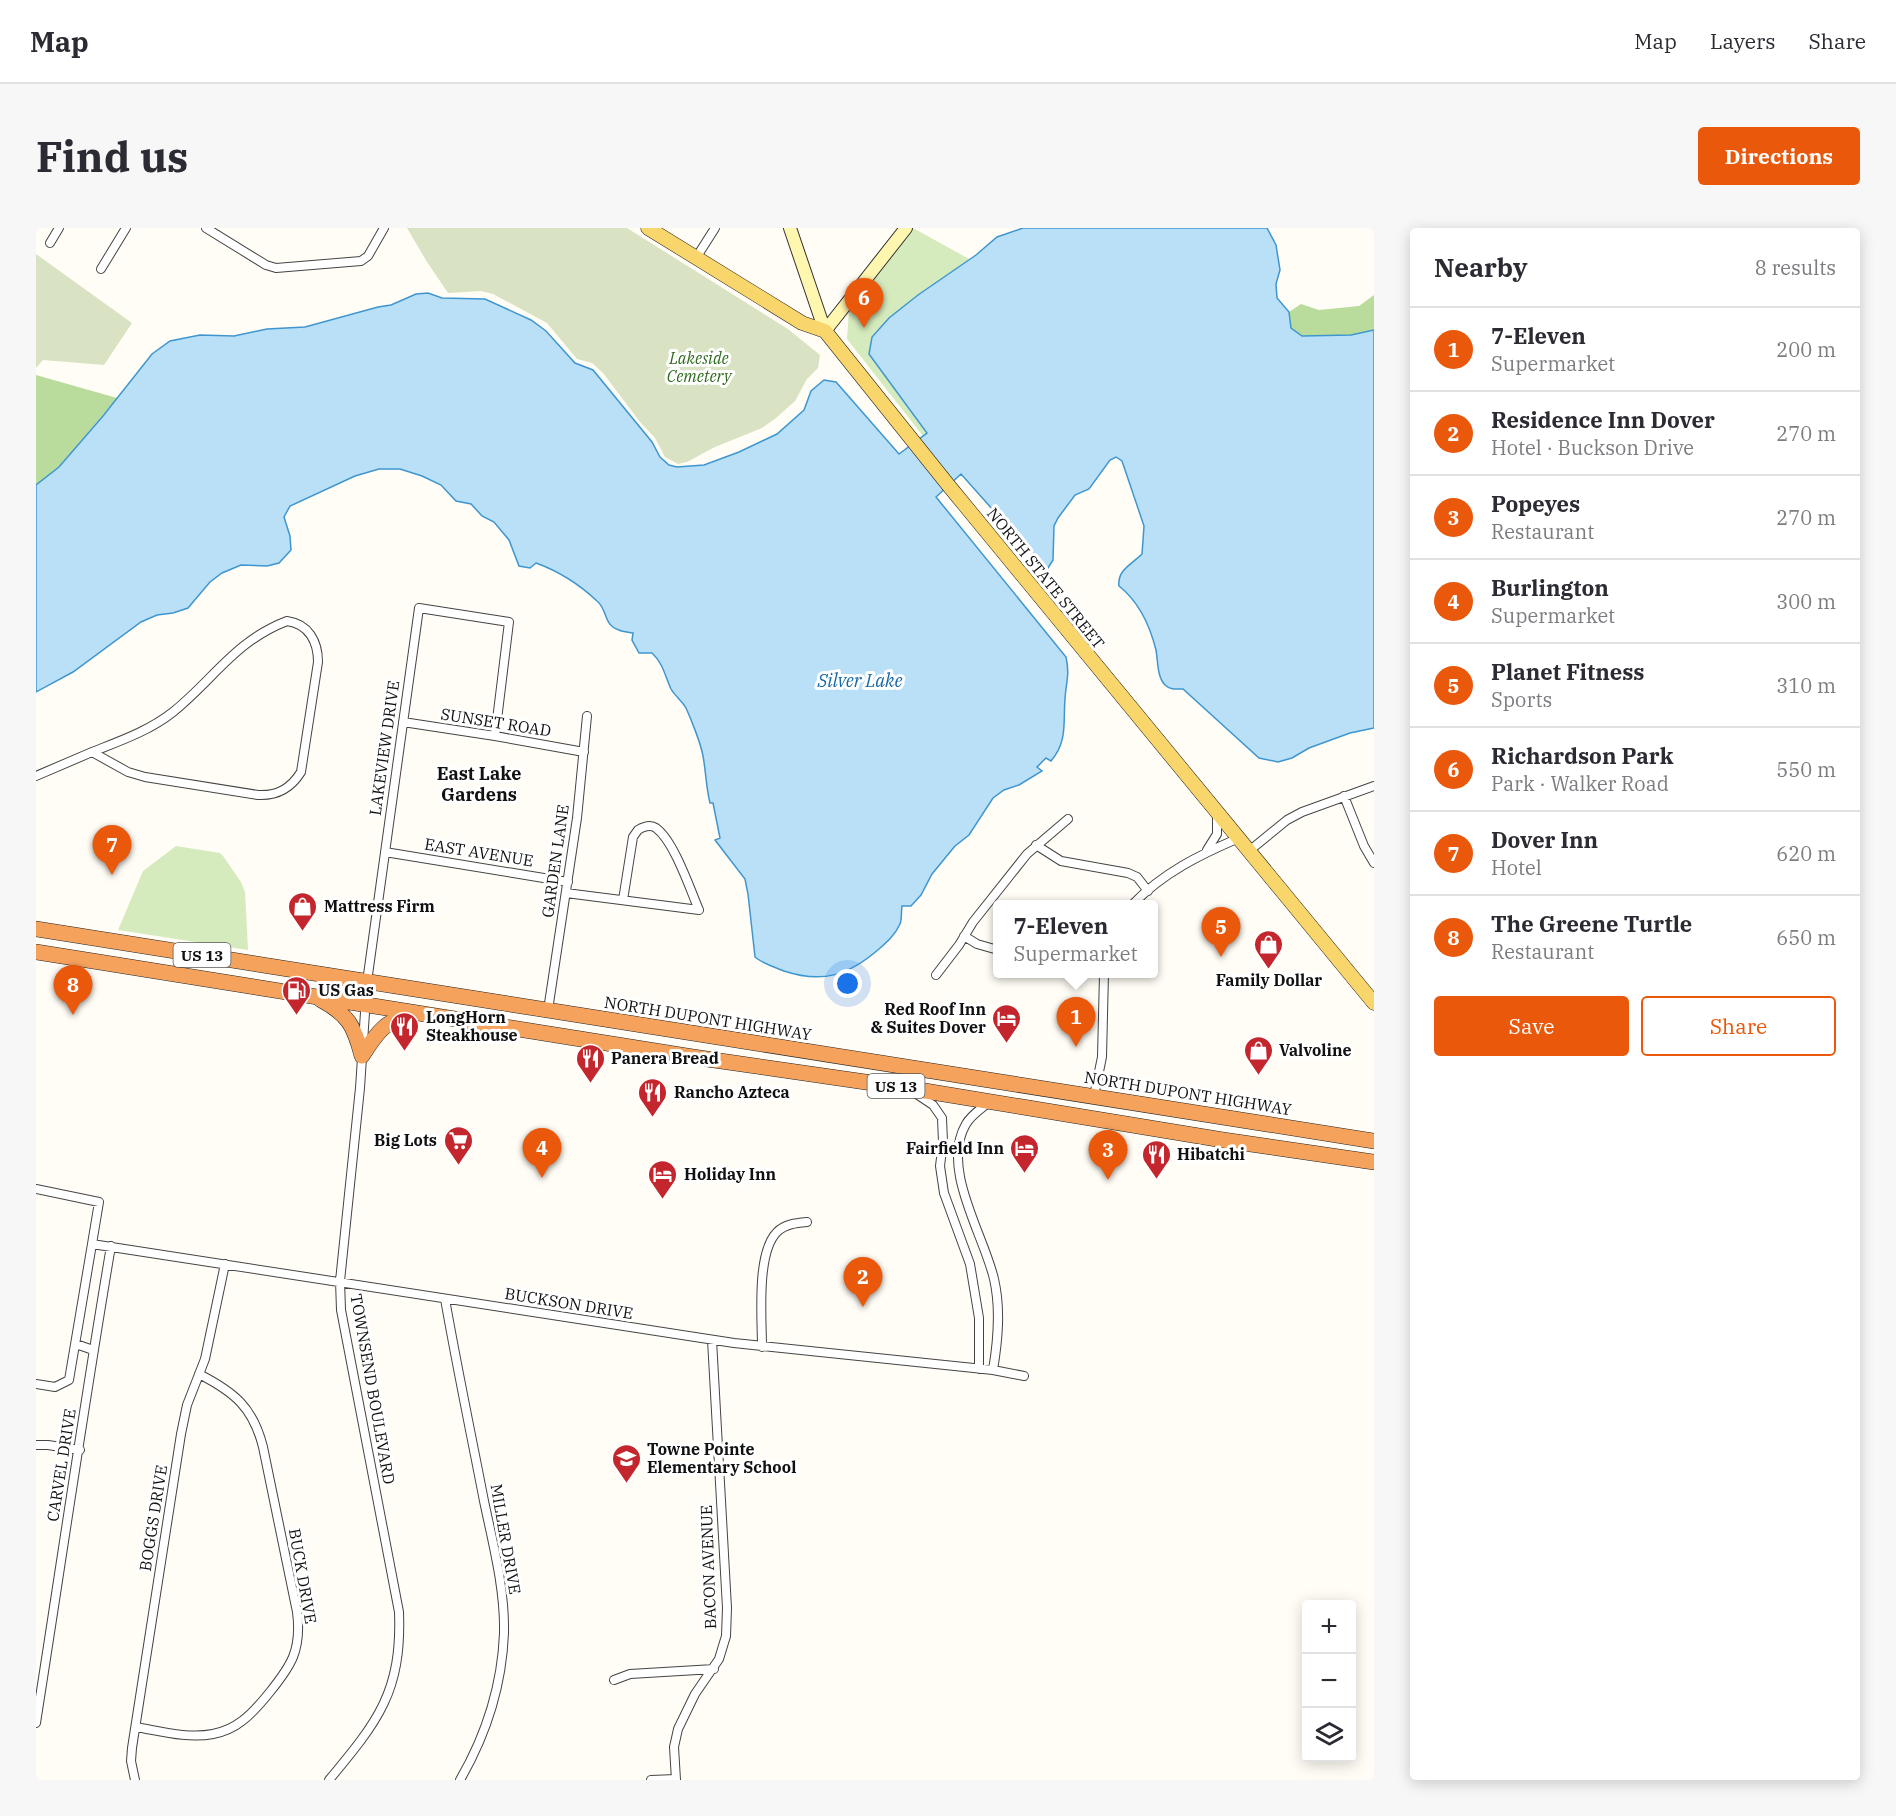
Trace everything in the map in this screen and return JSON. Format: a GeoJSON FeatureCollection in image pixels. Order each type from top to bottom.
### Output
{"type":"FeatureCollection","features":[{"type":"Feature","properties":{"kind":"highway","name":"NORTH DUPONT HIGHWAY"},"geometry":{"type":"LineString","coordinates":[[36,929],[1374,1142]]}},
{"type":"Feature","properties":{"kind":"highway","name":"US 13"},"geometry":{"type":"LineString","coordinates":[[36,952],[1374,1162]]}},
{"type":"Feature","properties":{"kind":"highway"},"geometry":{"type":"LineString","coordinates":[[313,996],[338,1009],[346,1017],[356,1031],[362,1056]]}},
{"type":"Feature","properties":{"kind":"highway"},"geometry":{"type":"LineString","coordinates":[[362,1056],[383,1027],[392,1020],[417,1012]]}},
{"type":"Feature","properties":{"kind":"highway"},"geometry":{"type":"LineString","coordinates":[[853,1080],[859,1070],[865,1068],[898,1073],[913,1069]]}},
{"type":"Feature","properties":{"kind":"highway"},"geometry":{"type":"LineString","coordinates":[[1048,1111],[1084,1106],[1091,1102],[1094,1096]]}},
{"type":"Feature","properties":{"kind":"main road","name":"NORTH STATE STREET"},"geometry":{"type":"LineString","coordinates":[[648,228],[802,323],[825,331],[1374,1003]]}},
{"type":"Feature","properties":{"kind":"street"},"geometry":{"type":"LineString","coordinates":[[50,243],[59,228]]}},
{"type":"Feature","properties":{"kind":"street"},"geometry":{"type":"LineString","coordinates":[[101,269],[126,228]]}},
{"type":"Feature","properties":{"kind":"street"},"geometry":{"type":"LineString","coordinates":[[206,228],[266,265],[276,268],[361,261],[368,256],[384,228]]}},
{"type":"Feature","properties":{"kind":"street"},"geometry":{"type":"LineString","coordinates":[[696,258],[715,228]]}},
{"type":"Feature","properties":{"kind":"street"},"geometry":{"type":"LineString","coordinates":[[790,228],[825,331]]}},
{"type":"Feature","properties":{"kind":"street"},"geometry":{"type":"LineString","coordinates":[[825,331],[906,228]]}},
{"type":"Feature","properties":{"kind":"street","name":"LAKEVIEW DRIVE"},"geometry":{"type":"LineString","coordinates":[[367,982],[419,608],[509,622],[495,736]]}},
{"type":"Feature","properties":{"kind":"street"},"geometry":{"type":"LineString","coordinates":[[36,776],[92,752],[139,733],[164,719],[183,704],[232,654],[275,626],[287,621],[296,622],[302,625],[313,639],[318,653],[318,662],[304,763],[296,780],[281,792],[258,795],[155,779],[128,772],[92,752]]}},
{"type":"Feature","properties":{"kind":"street","name":"GARDEN LANE"},"geometry":{"type":"LineString","coordinates":[[548,1010],[577,818],[587,716]]}},
{"type":"Feature","properties":{"kind":"street","name":"SUNSET ROAD"},"geometry":{"type":"LineString","coordinates":[[403,722],[584,752]]}},
{"type":"Feature","properties":{"kind":"street"},"geometry":{"type":"LineString","coordinates":[[1249,850],[1287,819],[1374,786]]}},
{"type":"Feature","properties":{"kind":"street"},"geometry":{"type":"LineString","coordinates":[[1344,796],[1364,846],[1374,863]]}},
{"type":"Feature","properties":{"kind":"street"},"geometry":{"type":"LineString","coordinates":[[1206,852],[1217,834],[1217,812]]}},
{"type":"Feature","properties":{"kind":"street"},"geometry":{"type":"LineString","coordinates":[[936,975],[973,922],[1027,854],[1068,819]]}},
{"type":"Feature","properties":{"kind":"street"},"geometry":{"type":"LineString","coordinates":[[566,893],[699,910],[671,846],[656,828],[650,826],[638,830],[633,837],[623,900]]}},
{"type":"Feature","properties":{"kind":"street"},"geometry":{"type":"LineString","coordinates":[[1138,900],[1179,867],[1239,838]]}},
{"type":"Feature","properties":{"kind":"street"},"geometry":{"type":"LineString","coordinates":[[1036,846],[1061,861],[1132,875],[1148,891]]}},
{"type":"Feature","properties":{"kind":"street","name":"EAST AVENUE"},"geometry":{"type":"LineString","coordinates":[[385,852],[568,882]]}},
{"type":"Feature","properties":{"kind":"street"},"geometry":{"type":"LineString","coordinates":[[964,936],[977,944],[993,949]]}},
{"type":"Feature","properties":{"kind":"street"},"geometry":{"type":"LineString","coordinates":[[1094,1096],[1102,1057],[1104,978]]}},
{"type":"Feature","properties":{"kind":"street","name":"TOWNSEND BOULEVARD"},"geometry":{"type":"LineString","coordinates":[[329,1780],[367,1732],[387,1700],[397,1663],[400,1636],[399,1612],[340,1310],[340,1281],[367,982]]}},
{"type":"Feature","properties":{"kind":"street"},"geometry":{"type":"LineString","coordinates":[[907,1088],[933,1105],[942,1118],[943,1142],[940,1166],[944,1193],[967,1255],[979,1318],[979,1369]]}},
{"type":"Feature","properties":{"kind":"street"},"geometry":{"type":"LineString","coordinates":[[989,1102],[966,1124],[959,1150],[960,1183],[994,1279],[999,1317],[993,1370]]}},
{"type":"Feature","properties":{"kind":"street"},"geometry":{"type":"LineString","coordinates":[[36,1189],[99,1202],[69,1380],[55,1387],[36,1384]]}},
{"type":"Feature","properties":{"kind":"street"},"geometry":{"type":"LineString","coordinates":[[762,1347],[764,1270],[767,1249],[779,1230],[793,1223],[807,1222]]}},
{"type":"Feature","properties":{"kind":"street","name":"BUCKSON DRIVE"},"geometry":{"type":"LineString","coordinates":[[92,1244],[712,1340],[993,1370],[1024,1376]]}},
{"type":"Feature","properties":{"kind":"street","name":"CARVEL DRIVE"},"geometry":{"type":"LineString","coordinates":[[36,1723],[111,1246]]}},
{"type":"Feature","properties":{"kind":"street"},"geometry":{"type":"LineString","coordinates":[[967,1255],[983,1248]]}},
{"type":"Feature","properties":{"kind":"street","name":"BOGGS DRIVE"},"geometry":{"type":"LineString","coordinates":[[135,1780],[131,1761],[135,1727],[187,1405],[205,1359],[225,1264]]}},
{"type":"Feature","properties":{"kind":"street","name":"MILLER DRIVE"},"geometry":{"type":"LineString","coordinates":[[446,1299],[496,1563],[504,1633],[494,1702],[474,1755],[460,1780]]}},
{"type":"Feature","properties":{"kind":"street","name":"BACON AVENUE"},"geometry":{"type":"LineString","coordinates":[[676,1779],[674,1747],[678,1729],[695,1694],[714,1669],[726,1636],[727,1608],[712,1340]]}},
{"type":"Feature","properties":{"kind":"street"},"geometry":{"type":"LineString","coordinates":[[76,1344],[93,1350]]}},
{"type":"Feature","properties":{"kind":"street","name":"BUCK DRIVE"},"geometry":{"type":"LineString","coordinates":[[135,1727],[194,1736],[215,1734],[233,1727],[252,1712],[283,1675],[297,1646],[297,1612],[257,1426],[247,1408],[232,1393],[199,1374]]}},
{"type":"Feature","properties":{"kind":"street"},"geometry":{"type":"LineString","coordinates":[[36,1446],[48,1445],[80,1450]]}},
{"type":"Feature","properties":{"kind":"street"},"geometry":{"type":"LineString","coordinates":[[614,1680],[630,1674],[714,1669]]}},
{"type":"Feature","properties":{"kind":"street"},"geometry":{"type":"LineString","coordinates":[[651,1780],[676,1779]]}},
{"type":"Feature","properties":{"kind":"green space","name":"Lakeside Cemetery"},"geometry":{"type":"Polygon","coordinates":[[[407,228],[627,228],[788,329],[820,355],[818,368],[807,379],[795,401],[762,428],[678,464],[665,457],[655,438],[603,373],[592,363],[577,359],[547,323],[493,294],[481,291],[448,293],[407,228]]]}},
{"type":"Feature","properties":{"kind":"green space"},"geometry":{"type":"Polygon","coordinates":[[[913,228],[969,259],[918,295],[927,433],[923,436],[847,339],[849,311],[913,228]]]}},
{"type":"Feature","properties":{"kind":"green space"},"geometry":{"type":"Polygon","coordinates":[[[36,254],[132,323],[104,365],[43,360],[36,368],[36,254]]]}},
{"type":"Feature","properties":{"kind":"green space"},"geometry":{"type":"Polygon","coordinates":[[[1374,295],[1374,330],[1351,335],[1302,336],[1291,328],[1289,312],[1301,304],[1319,310],[1359,306],[1374,295]]]}},
{"type":"Feature","properties":{"kind":"green space"},"geometry":{"type":"Polygon","coordinates":[[[36,375],[117,398],[59,467],[36,485],[36,375]]]}},
{"type":"Feature","properties":{"kind":"green space"},"geometry":{"type":"Polygon","coordinates":[[[176,846],[220,853],[241,882],[245,892],[248,950],[118,930],[143,871],[176,846]]]}},
{"type":"Feature","properties":{"kind":"water","name":"Silver Lake"},"geometry":{"type":"Polygon","coordinates":[[[1023,228],[1267,228],[1276,245],[1280,270],[1276,284],[1277,298],[1289,312],[1291,328],[1302,336],[1351,335],[1374,330],[1374,728],[1350,733],[1278,762],[1259,758],[1183,689],[1167,687],[1162,682],[1156,650],[1147,623],[1132,599],[1119,586],[1123,571],[1142,554],[1144,526],[1122,461],[1116,457],[1110,460],[1089,489],[1075,495],[1058,518],[1054,526],[1053,560],[1048,568],[1042,569],[1026,547],[961,474],[936,497],[1066,657],[1068,674],[1060,746],[1051,761],[1046,758],[1037,767],[1042,771],[993,798],[969,835],[955,846],[932,874],[921,895],[911,906],[902,906],[900,924],[888,941],[868,958],[846,971],[835,975],[811,977],[784,971],[755,957],[745,879],[715,840],[720,838],[713,803],[710,803],[700,745],[686,708],[671,689],[656,657],[652,653],[639,653],[632,640],[633,633],[610,625],[600,605],[576,584],[536,563],[530,568],[519,566],[509,540],[494,522],[482,516],[471,504],[456,501],[441,485],[422,476],[400,469],[379,469],[355,476],[290,506],[284,517],[290,536],[291,550],[279,563],[267,566],[241,565],[222,573],[210,582],[188,608],[157,615],[141,622],[73,672],[36,692],[36,485],[59,467],[152,354],[170,341],[200,335],[234,336],[267,329],[305,327],[391,305],[416,294],[428,293],[442,298],[485,299],[531,320],[546,331],[575,363],[593,370],[652,442],[660,457],[669,465],[677,467],[704,465],[777,434],[804,410],[811,391],[824,380],[836,382],[899,454],[927,433],[869,354],[872,337],[889,318],[976,255],[997,237],[1023,228]]]}},
{"type":"Feature","properties":{"kind":"place","name":"Richardson Park"},"geometry":{"type":"Point","coordinates":[864,328]}},
{"type":"Feature","properties":{"kind":"place","name":"Dover Inn"},"geometry":{"type":"Point","coordinates":[112,875]}},
{"type":"Feature","properties":{"kind":"place","name":"Mattress Firm"},"geometry":{"type":"Point","coordinates":[303,932]}},
{"type":"Feature","properties":{"kind":"place","name":"Planet Fitness"},"geometry":{"type":"Point","coordinates":[1221,957]}},
{"type":"Feature","properties":{"kind":"place","name":"Family Dollar"},"geometry":{"type":"Point","coordinates":[1269,970]}},
{"type":"Feature","properties":{"kind":"place","name":"The Greene Turtle"},"geometry":{"type":"Point","coordinates":[73,1015]}},
{"type":"Feature","properties":{"kind":"place","name":"US Gas"},"geometry":{"type":"Point","coordinates":[297,1016]}},
{"type":"Feature","properties":{"kind":"place","name":"Red Roof Inn & Suites Dover"},"geometry":{"type":"Point","coordinates":[1007,1044]}},
{"type":"Feature","properties":{"kind":"place","name":"7-Eleven"},"geometry":{"type":"Point","coordinates":[1076,1047]}},
{"type":"Feature","properties":{"kind":"place","name":"LongHorn Steakhouse"},"geometry":{"type":"Point","coordinates":[405,1052]}},
{"type":"Feature","properties":{"kind":"place","name":"Valvoline"},"geometry":{"type":"Point","coordinates":[1258,1076]}},
{"type":"Feature","properties":{"kind":"place","name":"Panera Bread"},"geometry":{"type":"Point","coordinates":[590,1084]}},
{"type":"Feature","properties":{"kind":"place","name":"Rancho Azteca"},"geometry":{"type":"Point","coordinates":[653,1118]}},
{"type":"Feature","properties":{"kind":"place","name":"Big Lots"},"geometry":{"type":"Point","coordinates":[458,1166]}},
{"type":"Feature","properties":{"kind":"place","name":"Fairfield Inn"},"geometry":{"type":"Point","coordinates":[1025,1174]}},
{"type":"Feature","properties":{"kind":"place","name":"Burlington"},"geometry":{"type":"Point","coordinates":[542,1178]}},
{"type":"Feature","properties":{"kind":"place","name":"Popeyes"},"geometry":{"type":"Point","coordinates":[1108,1180]}},
{"type":"Feature","properties":{"kind":"place","name":"Hibatchi"},"geometry":{"type":"Point","coordinates":[1156,1180]}},
{"type":"Feature","properties":{"kind":"place","name":"Holiday Inn"},"geometry":{"type":"Point","coordinates":[663,1200]}},
{"type":"Feature","properties":{"kind":"place","name":"Residence Inn Dover"},"geometry":{"type":"Point","coordinates":[863,1307]}},
{"type":"Feature","properties":{"kind":"place","name":"Towne Pointe Elementary School"},"geometry":{"type":"Point","coordinates":[626,1484]}},
{"type":"Feature","properties":{"kind":"district","name":"East Lake Gardens"},"geometry":{"type":"Point","coordinates":[479,783]}}]}
